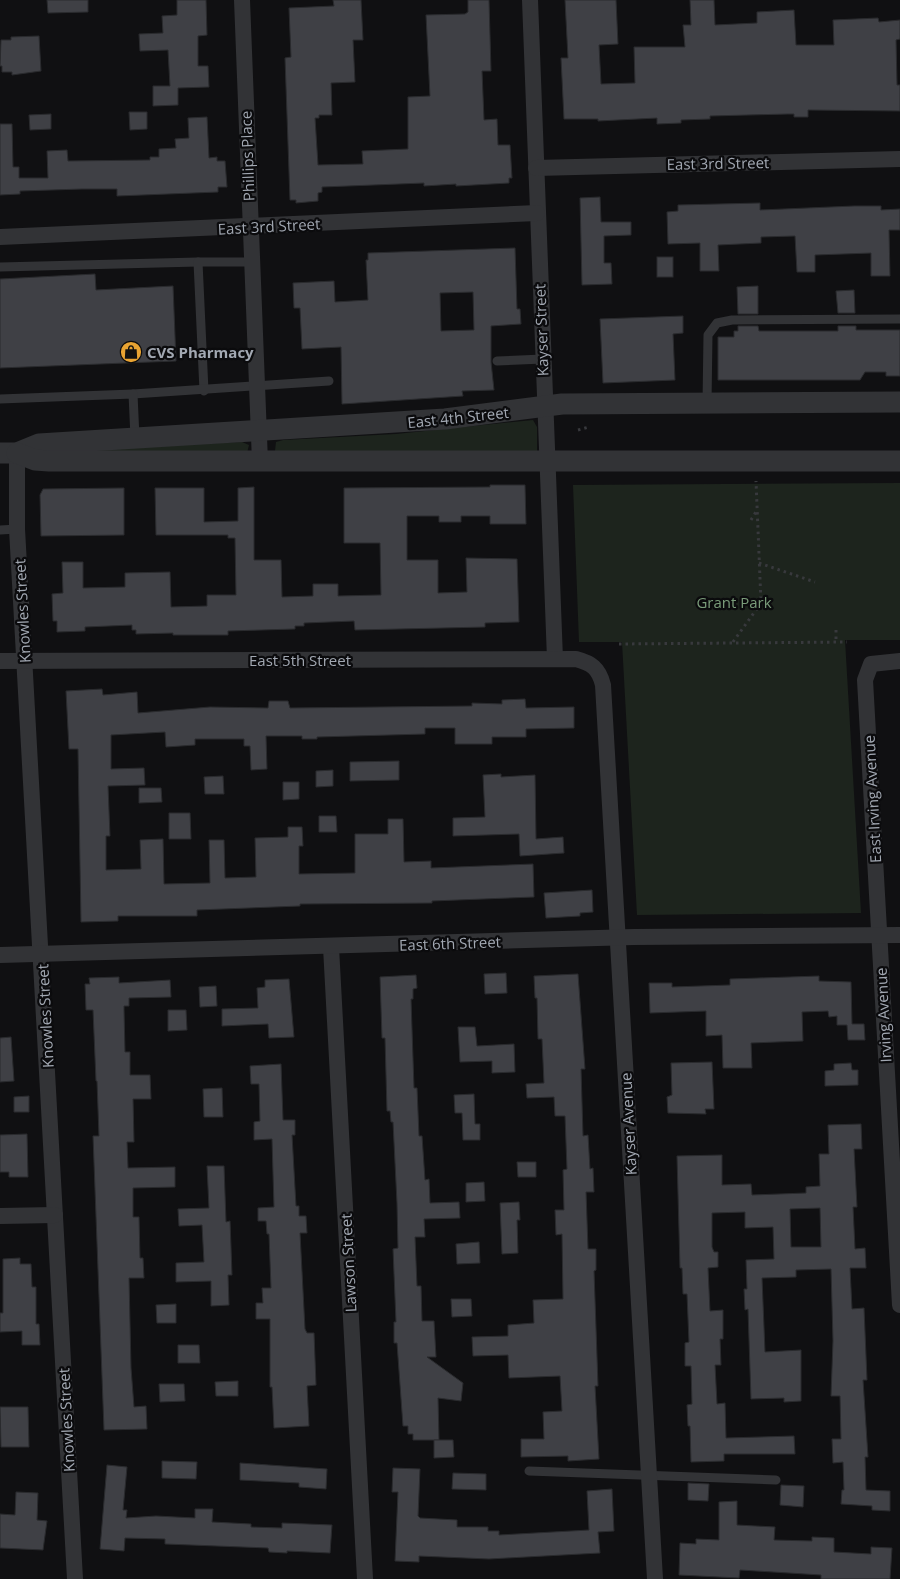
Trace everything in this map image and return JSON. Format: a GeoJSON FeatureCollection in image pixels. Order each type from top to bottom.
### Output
{"type":"FeatureCollection","features":[{"type":"Feature","properties":{"kind":"street","name":"Phillips Place"},"geometry":{"type":"LineString","coordinates":[[242,0],[255,385],[260,462]]}},
{"type":"Feature","properties":{"kind":"street","name":"Kayser Street"},"geometry":{"type":"LineString","coordinates":[[530,0],[555,659]]}},
{"type":"Feature","properties":{"kind":"street","name":"East 3rd Street"},"geometry":{"type":"LineString","coordinates":[[536,168],[900,158]]}},
{"type":"Feature","properties":{"kind":"street","name":"East 3rd Street"},"geometry":{"type":"LineString","coordinates":[[0,237],[537,213]]}},
{"type":"Feature","properties":{"kind":"street","name":"East 4th Street"},"geometry":{"type":"LineString","coordinates":[[8,453],[39,444],[445,419],[582,403],[900,402]]}},
{"type":"Feature","properties":{"kind":"street"},"geometry":{"type":"LineString","coordinates":[[8,453],[35,460],[49,461],[900,461]]}},
{"type":"Feature","properties":{"kind":"street","name":"Knowles Street"},"geometry":{"type":"LineString","coordinates":[[8,453],[17,529],[25,661],[75,1579]]}},
{"type":"Feature","properties":{"kind":"street","name":"East 5th Street"},"geometry":{"type":"LineString","coordinates":[[0,661],[576,659],[597,669]]}},
{"type":"Feature","properties":{"kind":"street","name":"East Irving Avenue"},"geometry":{"type":"LineString","coordinates":[[879,935],[865,680],[871,664],[900,661]]}},
{"type":"Feature","properties":{"kind":"street","name":"Kayser Avenue"},"geometry":{"type":"LineString","coordinates":[[597,669],[603,685],[655,1579]]}},
{"type":"Feature","properties":{"kind":"street","name":"Irving Avenue"},"geometry":{"type":"LineString","coordinates":[[879,935],[900,1305]]}},
{"type":"Feature","properties":{"kind":"street","name":"East 6th Street"},"geometry":{"type":"LineString","coordinates":[[0,954],[330,947],[617,938],[900,935]]}},
{"type":"Feature","properties":{"kind":"street","name":"Lawson Street"},"geometry":{"type":"LineString","coordinates":[[330,947],[365,1579]]}},
{"type":"Feature","properties":{"kind":"street"},"geometry":{"type":"LineString","coordinates":[[0,1216],[55,1215]]}},
{"type":"Feature","properties":{"kind":"lane"},"geometry":{"type":"LineString","coordinates":[[198,262],[204,391]]}},
{"type":"Feature","properties":{"kind":"lane"},"geometry":{"type":"LineString","coordinates":[[0,267],[251,262]]}},
{"type":"Feature","properties":{"kind":"lane"},"geometry":{"type":"LineString","coordinates":[[707,403],[708,335],[717,323],[732,320],[900,319]]}},
{"type":"Feature","properties":{"kind":"lane"},"geometry":{"type":"LineString","coordinates":[[496,361],[543,359]]}},
{"type":"Feature","properties":{"kind":"lane"},"geometry":{"type":"LineString","coordinates":[[0,399],[204,391],[255,385],[329,381]]}},
{"type":"Feature","properties":{"kind":"lane"},"geometry":{"type":"LineString","coordinates":[[133,394],[135,438]]}},
{"type":"Feature","properties":{"kind":"lane"},"geometry":{"type":"LineString","coordinates":[[0,530],[17,529]]}},
{"type":"Feature","properties":{"kind":"lane"},"geometry":{"type":"LineString","coordinates":[[529,1472],[776,1480]]}},
{"type":"Feature","properties":{"kind":"path"},"geometry":{"type":"LineString","coordinates":[[578,430],[589,427]]}},
{"type":"Feature","properties":{"kind":"path"},"geometry":{"type":"LineString","coordinates":[[732,643],[761,603],[756,481]]}},
{"type":"Feature","properties":{"kind":"path"},"geometry":{"type":"LineString","coordinates":[[751,520],[758,510]]}},
{"type":"Feature","properties":{"kind":"path"},"geometry":{"type":"LineString","coordinates":[[759,563],[815,582]]}},
{"type":"Feature","properties":{"kind":"path"},"geometry":{"type":"LineString","coordinates":[[836,630],[836,642]]}},
{"type":"Feature","properties":{"kind":"path"},"geometry":{"type":"LineString","coordinates":[[619,644],[847,642]]}},
{"type":"Feature","properties":{"kind":"green space"},"geometry":{"type":"Polygon","coordinates":[[[533,420],[537,427],[537,451],[275,451],[276,442],[283,440],[396,434],[533,420]]]}},
{"type":"Feature","properties":{"kind":"green space"},"geometry":{"type":"Polygon","coordinates":[[[242,442],[249,445],[247,453],[39,451],[242,442]]]}},
{"type":"Feature","properties":{"kind":"green space","name":"Grant Park"},"geometry":{"type":"Polygon","coordinates":[[[900,483],[900,640],[845,640],[861,913],[637,915],[622,642],[579,642],[573,485],[900,483]]]}},
{"type":"Feature","properties":{"kind":"building"},"geometry":{"type":"Polygon","coordinates":[[[47,0],[88,0],[88,12],[48,13],[47,0]]]}},
{"type":"Feature","properties":{"kind":"building"},"geometry":{"type":"Polygon","coordinates":[[[177,0],[206,0],[207,35],[198,36],[198,66],[208,66],[209,87],[178,88],[178,105],[153,106],[153,86],[170,86],[168,50],[140,51],[139,34],[163,33],[162,16],[177,15],[177,0]]]}},
{"type":"Feature","properties":{"kind":"building"},"geometry":{"type":"Polygon","coordinates":[[[333,0],[361,0],[363,40],[353,40],[355,82],[331,83],[332,115],[319,115],[319,118],[315,118],[318,165],[363,164],[362,151],[408,149],[408,97],[430,96],[426,15],[465,14],[468,12],[468,0],[489,0],[491,71],[482,71],[484,120],[497,119],[498,145],[510,145],[512,178],[509,178],[509,183],[456,186],[456,184],[424,186],[424,183],[322,187],[322,192],[318,193],[318,201],[296,203],[296,200],[290,200],[285,58],[291,57],[289,8],[334,6],[333,0]]]}},
{"type":"Feature","properties":{"kind":"building"},"geometry":{"type":"Polygon","coordinates":[[[565,0],[616,0],[618,44],[599,45],[601,84],[635,83],[634,47],[685,47],[683,25],[691,25],[690,0],[714,0],[715,25],[757,23],[757,12],[794,10],[796,45],[834,45],[833,20],[878,18],[879,22],[900,20],[900,39],[896,40],[897,85],[900,85],[900,111],[808,110],[808,117],[794,117],[794,114],[710,116],[710,119],[681,120],[681,123],[657,124],[657,118],[598,121],[598,119],[564,119],[561,58],[568,58],[565,0]]]}},
{"type":"Feature","properties":{"kind":"building"},"geometry":{"type":"Polygon","coordinates":[[[39,36],[41,71],[12,75],[12,72],[2,72],[2,66],[0,66],[1,40],[11,40],[11,37],[39,36]]]}},
{"type":"Feature","properties":{"kind":"building"},"geometry":{"type":"Polygon","coordinates":[[[129,112],[147,112],[147,129],[130,130],[129,112]]]}},
{"type":"Feature","properties":{"kind":"building"},"geometry":{"type":"Polygon","coordinates":[[[51,114],[51,129],[30,130],[29,115],[51,114]]]}},
{"type":"Feature","properties":{"kind":"building"},"geometry":{"type":"Polygon","coordinates":[[[207,117],[209,158],[217,157],[217,161],[225,161],[227,187],[218,187],[218,192],[117,196],[117,189],[82,189],[20,191],[20,194],[0,195],[0,124],[12,124],[13,167],[19,167],[19,178],[48,178],[47,151],[67,150],[68,161],[150,160],[150,157],[159,157],[159,149],[176,148],[175,139],[189,138],[188,118],[207,117]]]}},
{"type":"Feature","properties":{"kind":"building"},"geometry":{"type":"Polygon","coordinates":[[[600,197],[601,222],[631,222],[631,235],[604,236],[604,263],[611,263],[612,284],[582,285],[580,198],[600,197]]]}},
{"type":"Feature","properties":{"kind":"building"},"geometry":{"type":"Polygon","coordinates":[[[760,203],[760,210],[854,206],[881,206],[881,210],[900,209],[900,230],[889,230],[890,276],[871,276],[871,253],[815,255],[815,272],[797,272],[795,236],[761,237],[761,243],[718,245],[719,271],[700,271],[700,243],[668,244],[667,212],[678,211],[678,205],[760,203]]]}},
{"type":"Feature","properties":{"kind":"building"},"geometry":{"type":"Polygon","coordinates":[[[515,248],[517,309],[520,309],[521,324],[491,326],[491,362],[494,390],[462,391],[463,396],[342,404],[341,347],[302,349],[300,308],[294,308],[293,283],[334,281],[335,302],[368,300],[366,260],[368,260],[368,253],[515,248]],[[473,292],[440,293],[441,331],[474,330],[473,292]]]}},
{"type":"Feature","properties":{"kind":"building"},"geometry":{"type":"Polygon","coordinates":[[[657,257],[673,257],[673,277],[657,277],[657,257]]]}},
{"type":"Feature","properties":{"kind":"building"},"geometry":{"type":"Polygon","coordinates":[[[95,274],[96,290],[173,286],[176,361],[0,368],[0,279],[95,274]]]}},
{"type":"Feature","properties":{"kind":"building"},"geometry":{"type":"Polygon","coordinates":[[[758,286],[758,314],[738,314],[737,287],[758,286]]]}},
{"type":"Feature","properties":{"kind":"building"},"geometry":{"type":"Polygon","coordinates":[[[854,290],[855,313],[838,313],[836,291],[854,290]]]}},
{"type":"Feature","properties":{"kind":"building"},"geometry":{"type":"Polygon","coordinates":[[[683,316],[683,333],[673,334],[675,380],[603,383],[600,319],[683,316]]]}},
{"type":"Feature","properties":{"kind":"building"},"geometry":{"type":"Polygon","coordinates":[[[738,326],[758,326],[759,331],[838,331],[838,326],[856,326],[856,330],[900,330],[900,376],[886,376],[886,372],[865,372],[860,380],[718,380],[718,337],[734,337],[734,331],[738,331],[738,326]]]}},
{"type":"Feature","properties":{"kind":"building"},"geometry":{"type":"Polygon","coordinates":[[[490,485],[525,485],[526,524],[490,524],[490,516],[461,516],[461,522],[439,522],[439,516],[407,516],[407,560],[438,560],[438,593],[467,592],[466,558],[517,559],[519,622],[485,623],[485,627],[355,630],[354,621],[304,623],[304,626],[295,626],[295,629],[228,631],[228,635],[173,635],[173,633],[136,634],[136,630],[132,630],[132,625],[85,627],[85,631],[57,632],[57,621],[53,621],[52,594],[63,593],[62,562],[83,562],[83,588],[125,587],[125,573],[170,572],[171,607],[207,606],[207,595],[236,595],[235,538],[228,538],[228,535],[156,535],[155,488],[204,488],[204,522],[238,521],[238,488],[254,487],[254,560],[281,560],[282,597],[313,596],[313,584],[338,584],[338,596],[381,595],[380,543],[344,543],[344,488],[490,487],[490,485]]]}},
{"type":"Feature","properties":{"kind":"building"},"geometry":{"type":"Polygon","coordinates":[[[124,488],[124,535],[41,536],[40,495],[43,489],[124,488]]]}},
{"type":"Feature","properties":{"kind":"building"},"geometry":{"type":"Polygon","coordinates":[[[102,689],[103,695],[137,692],[138,713],[210,707],[268,708],[269,701],[288,701],[290,708],[472,706],[472,703],[502,704],[502,700],[525,699],[526,708],[574,707],[574,728],[526,729],[526,737],[492,737],[492,744],[455,744],[455,728],[425,728],[425,734],[317,737],[317,739],[302,739],[302,736],[266,736],[267,769],[251,770],[250,746],[244,746],[244,739],[195,739],[195,745],[166,747],[165,732],[111,735],[111,769],[144,768],[145,785],[108,786],[110,836],[106,836],[106,870],[141,869],[140,840],[163,839],[164,884],[210,883],[209,840],[224,840],[225,878],[256,877],[255,838],[288,837],[288,827],[302,827],[303,846],[299,846],[299,874],[355,873],[355,834],[388,834],[388,819],[403,819],[404,862],[431,861],[431,868],[533,864],[534,897],[432,901],[432,903],[300,904],[300,906],[197,910],[197,916],[118,916],[118,921],[81,922],[78,749],[69,749],[66,691],[102,689]]]}},
{"type":"Feature","properties":{"kind":"building"},"geometry":{"type":"Polygon","coordinates":[[[399,761],[399,780],[350,781],[350,762],[399,761]]]}},
{"type":"Feature","properties":{"kind":"building"},"geometry":{"type":"Polygon","coordinates":[[[333,770],[333,786],[316,787],[316,771],[333,770]]]}},
{"type":"Feature","properties":{"kind":"building"},"geometry":{"type":"Polygon","coordinates":[[[501,774],[501,777],[535,775],[536,839],[563,837],[564,853],[520,856],[519,834],[453,836],[453,818],[485,817],[483,775],[501,774]]]}},
{"type":"Feature","properties":{"kind":"building"},"geometry":{"type":"Polygon","coordinates":[[[223,776],[224,794],[205,794],[204,777],[223,776]]]}},
{"type":"Feature","properties":{"kind":"building"},"geometry":{"type":"Polygon","coordinates":[[[283,782],[299,782],[299,799],[283,800],[283,782]]]}},
{"type":"Feature","properties":{"kind":"building"},"geometry":{"type":"Polygon","coordinates":[[[139,788],[161,788],[162,802],[139,803],[139,788]]]}},
{"type":"Feature","properties":{"kind":"building"},"geometry":{"type":"Polygon","coordinates":[[[169,813],[190,813],[191,839],[169,839],[169,813]]]}},
{"type":"Feature","properties":{"kind":"building"},"geometry":{"type":"Polygon","coordinates":[[[319,816],[336,816],[337,832],[319,832],[319,816]]]}},
{"type":"Feature","properties":{"kind":"building"},"geometry":{"type":"Polygon","coordinates":[[[592,890],[593,912],[580,913],[580,916],[546,918],[544,893],[592,890]]]}},
{"type":"Feature","properties":{"kind":"building"},"geometry":{"type":"Polygon","coordinates":[[[506,973],[507,993],[485,994],[484,974],[506,973]]]}},
{"type":"Feature","properties":{"kind":"building"},"geometry":{"type":"Polygon","coordinates":[[[578,974],[585,1069],[581,1069],[583,1136],[588,1135],[590,1169],[593,1168],[594,1192],[586,1192],[588,1249],[596,1249],[596,1270],[594,1271],[598,1386],[595,1386],[599,1459],[568,1461],[568,1456],[521,1457],[521,1439],[544,1439],[543,1412],[562,1411],[560,1376],[509,1378],[508,1355],[473,1356],[472,1337],[508,1336],[508,1325],[534,1323],[533,1300],[563,1299],[562,1234],[556,1235],[555,1210],[564,1210],[563,1170],[567,1169],[565,1116],[555,1116],[554,1097],[527,1098],[526,1084],[544,1083],[542,1039],[538,1039],[537,998],[535,998],[534,976],[578,974]]]}},
{"type":"Feature","properties":{"kind":"building"},"geometry":{"type":"Polygon","coordinates":[[[416,975],[417,988],[413,989],[413,999],[411,999],[414,1088],[417,1088],[419,1136],[422,1136],[425,1180],[429,1179],[430,1203],[459,1202],[460,1218],[424,1219],[425,1237],[415,1237],[417,1286],[421,1286],[422,1321],[434,1321],[436,1357],[427,1357],[463,1383],[461,1401],[438,1398],[439,1440],[413,1440],[413,1434],[408,1434],[408,1426],[403,1426],[397,1343],[394,1343],[394,1322],[396,1322],[393,1249],[398,1248],[397,1203],[393,1122],[391,1122],[390,1111],[387,1111],[385,1038],[382,1038],[380,977],[416,975]]]}},
{"type":"Feature","properties":{"kind":"building"},"geometry":{"type":"Polygon","coordinates":[[[819,976],[819,981],[851,982],[852,1024],[864,1024],[865,1040],[848,1040],[847,1025],[837,1025],[837,1016],[829,1017],[828,1011],[802,1012],[803,1041],[751,1043],[752,1068],[723,1068],[722,1035],[706,1036],[706,1011],[650,1013],[649,983],[672,983],[672,987],[730,985],[730,979],[819,976]]]}},
{"type":"Feature","properties":{"kind":"building"},"geometry":{"type":"Polygon","coordinates":[[[119,977],[119,983],[170,980],[171,997],[129,998],[129,1006],[124,1006],[125,1052],[130,1052],[130,1075],[150,1075],[151,1099],[133,1099],[134,1142],[127,1142],[128,1168],[175,1167],[175,1187],[133,1188],[133,1217],[139,1217],[140,1258],[143,1258],[144,1278],[129,1278],[131,1368],[134,1407],[146,1406],[147,1429],[104,1430],[93,1136],[99,1136],[97,1081],[93,1010],[86,1010],[85,984],[90,984],[89,978],[119,977]]]}},
{"type":"Feature","properties":{"kind":"building"},"geometry":{"type":"Polygon","coordinates":[[[289,979],[294,1037],[269,1038],[268,1024],[222,1026],[222,1009],[258,1008],[257,988],[265,987],[265,980],[289,979]]]}},
{"type":"Feature","properties":{"kind":"building"},"geometry":{"type":"Polygon","coordinates":[[[216,986],[217,1006],[200,1007],[199,987],[216,986]]]}},
{"type":"Feature","properties":{"kind":"building"},"geometry":{"type":"Polygon","coordinates":[[[168,1010],[186,1010],[187,1030],[168,1031],[168,1010]]]}},
{"type":"Feature","properties":{"kind":"building"},"geometry":{"type":"Polygon","coordinates":[[[458,1027],[475,1027],[477,1046],[514,1044],[515,1072],[492,1073],[492,1061],[460,1062],[458,1027]]]}},
{"type":"Feature","properties":{"kind":"building"},"geometry":{"type":"Polygon","coordinates":[[[11,1037],[14,1081],[0,1082],[0,1038],[11,1037]]]}},
{"type":"Feature","properties":{"kind":"building"},"geometry":{"type":"Polygon","coordinates":[[[712,1062],[714,1109],[705,1109],[706,1114],[668,1113],[667,1097],[672,1095],[671,1063],[712,1062]]]}},
{"type":"Feature","properties":{"kind":"building"},"geometry":{"type":"Polygon","coordinates":[[[851,1063],[852,1070],[858,1070],[858,1085],[825,1086],[825,1071],[834,1070],[834,1064],[851,1063]]]}},
{"type":"Feature","properties":{"kind":"building"},"geometry":{"type":"Polygon","coordinates":[[[281,1064],[283,1120],[295,1120],[295,1135],[292,1135],[296,1206],[299,1206],[299,1216],[306,1216],[307,1233],[300,1233],[305,1329],[307,1333],[314,1333],[316,1385],[307,1386],[309,1426],[274,1428],[272,1387],[270,1387],[270,1319],[256,1319],[256,1303],[263,1303],[262,1288],[271,1288],[269,1234],[267,1234],[266,1221],[258,1221],[258,1208],[274,1207],[272,1139],[254,1140],[254,1122],[260,1121],[259,1084],[251,1084],[250,1066],[281,1064]]]}},
{"type":"Feature","properties":{"kind":"building"},"geometry":{"type":"Polygon","coordinates":[[[222,1088],[223,1117],[204,1117],[203,1089],[222,1088]]]}},
{"type":"Feature","properties":{"kind":"building"},"geometry":{"type":"Polygon","coordinates":[[[474,1094],[475,1124],[480,1124],[480,1140],[463,1140],[462,1113],[455,1113],[454,1095],[474,1094]]]}},
{"type":"Feature","properties":{"kind":"building"},"geometry":{"type":"Polygon","coordinates":[[[29,1096],[29,1112],[14,1112],[14,1097],[29,1096]]]}},
{"type":"Feature","properties":{"kind":"building"},"geometry":{"type":"Polygon","coordinates":[[[861,1124],[862,1149],[854,1149],[857,1207],[853,1207],[855,1249],[865,1248],[866,1268],[850,1268],[852,1309],[864,1308],[867,1380],[863,1380],[868,1457],[865,1457],[866,1490],[890,1491],[890,1511],[872,1510],[872,1506],[841,1504],[842,1490],[844,1490],[843,1462],[833,1463],[832,1439],[841,1439],[840,1396],[831,1396],[833,1341],[831,1269],[796,1270],[796,1277],[762,1278],[765,1352],[801,1350],[801,1401],[784,1402],[784,1398],[751,1399],[748,1309],[745,1310],[744,1289],[747,1289],[746,1260],[774,1259],[773,1227],[745,1228],[745,1212],[712,1213],[712,1247],[714,1252],[718,1252],[718,1267],[708,1268],[710,1311],[723,1310],[723,1339],[720,1339],[721,1365],[715,1365],[717,1404],[725,1403],[726,1438],[794,1436],[795,1454],[724,1454],[724,1461],[691,1462],[690,1426],[688,1426],[687,1405],[692,1404],[691,1366],[685,1366],[685,1343],[689,1342],[687,1294],[683,1294],[682,1268],[680,1268],[677,1156],[722,1155],[722,1185],[751,1184],[752,1195],[806,1193],[806,1187],[820,1186],[819,1154],[829,1154],[828,1125],[861,1124]],[[820,1208],[790,1209],[791,1247],[821,1247],[820,1208]]]}},
{"type":"Feature","properties":{"kind":"building"},"geometry":{"type":"Polygon","coordinates":[[[27,1134],[28,1177],[9,1177],[9,1172],[0,1172],[0,1135],[27,1134]]]}},
{"type":"Feature","properties":{"kind":"building"},"geometry":{"type":"Polygon","coordinates":[[[517,1162],[536,1162],[536,1177],[518,1177],[517,1162]]]}},
{"type":"Feature","properties":{"kind":"building"},"geometry":{"type":"Polygon","coordinates":[[[207,1166],[224,1166],[226,1222],[230,1221],[231,1247],[232,1275],[228,1275],[229,1305],[211,1306],[211,1281],[176,1282],[176,1263],[204,1262],[202,1225],[179,1226],[178,1209],[209,1208],[207,1166]]]}},
{"type":"Feature","properties":{"kind":"building"},"geometry":{"type":"Polygon","coordinates":[[[484,1182],[485,1201],[466,1202],[466,1183],[484,1182]]]}},
{"type":"Feature","properties":{"kind":"building"},"geometry":{"type":"Polygon","coordinates":[[[519,1202],[520,1220],[517,1220],[518,1253],[502,1254],[500,1203],[519,1202]]]}},
{"type":"Feature","properties":{"kind":"building"},"geometry":{"type":"Polygon","coordinates":[[[479,1242],[480,1263],[457,1264],[456,1244],[479,1242]]]}},
{"type":"Feature","properties":{"kind":"building"},"geometry":{"type":"Polygon","coordinates":[[[20,1258],[20,1264],[31,1264],[32,1287],[36,1287],[36,1324],[39,1324],[40,1345],[22,1345],[22,1331],[0,1332],[0,1313],[3,1313],[3,1259],[20,1258]]]}},
{"type":"Feature","properties":{"kind":"building"},"geometry":{"type":"Polygon","coordinates":[[[451,1299],[471,1299],[472,1316],[452,1317],[451,1299]]]}},
{"type":"Feature","properties":{"kind":"building"},"geometry":{"type":"Polygon","coordinates":[[[176,1304],[176,1323],[157,1323],[156,1305],[176,1304]]]}},
{"type":"Feature","properties":{"kind":"building"},"geometry":{"type":"Polygon","coordinates":[[[178,1345],[199,1345],[200,1363],[178,1363],[178,1345]]]}},
{"type":"Feature","properties":{"kind":"building"},"geometry":{"type":"Polygon","coordinates":[[[238,1381],[238,1396],[216,1396],[215,1382],[238,1381]]]}},
{"type":"Feature","properties":{"kind":"building"},"geometry":{"type":"Polygon","coordinates":[[[159,1384],[184,1384],[185,1401],[160,1402],[159,1384]]]}},
{"type":"Feature","properties":{"kind":"building"},"geometry":{"type":"Polygon","coordinates":[[[0,1407],[28,1407],[29,1447],[1,1447],[0,1407]]]}},
{"type":"Feature","properties":{"kind":"building"},"geometry":{"type":"Polygon","coordinates":[[[434,1440],[453,1440],[454,1457],[434,1458],[434,1440]]]}},
{"type":"Feature","properties":{"kind":"building"},"geometry":{"type":"Polygon","coordinates":[[[162,1461],[197,1462],[196,1479],[162,1478],[162,1461]]]}},
{"type":"Feature","properties":{"kind":"building"},"geometry":{"type":"Polygon","coordinates":[[[240,1463],[327,1469],[326,1489],[299,1487],[299,1483],[240,1480],[240,1463]]]}},
{"type":"Feature","properties":{"kind":"building"},"geometry":{"type":"Polygon","coordinates":[[[107,1465],[127,1467],[123,1510],[127,1510],[126,1518],[156,1516],[195,1518],[195,1509],[213,1509],[212,1522],[251,1524],[251,1527],[282,1528],[282,1523],[332,1525],[330,1553],[269,1552],[268,1548],[165,1544],[165,1539],[125,1538],[124,1551],[100,1549],[107,1465]]]}},
{"type":"Feature","properties":{"kind":"building"},"geometry":{"type":"Polygon","coordinates":[[[393,1468],[420,1469],[418,1516],[420,1518],[457,1520],[457,1527],[488,1527],[488,1531],[499,1531],[499,1535],[589,1530],[587,1491],[612,1489],[614,1531],[598,1532],[600,1553],[489,1559],[419,1556],[419,1562],[395,1561],[398,1492],[392,1492],[393,1468]]]}},
{"type":"Feature","properties":{"kind":"building"},"geometry":{"type":"Polygon","coordinates":[[[453,1473],[486,1474],[486,1490],[452,1489],[453,1473]]]}},
{"type":"Feature","properties":{"kind":"building"},"geometry":{"type":"Polygon","coordinates":[[[688,1483],[709,1484],[708,1501],[688,1500],[688,1483]]]}},
{"type":"Feature","properties":{"kind":"building"},"geometry":{"type":"Polygon","coordinates":[[[781,1485],[804,1486],[803,1507],[780,1505],[781,1485]]]}},
{"type":"Feature","properties":{"kind":"building"},"geometry":{"type":"Polygon","coordinates":[[[16,1492],[38,1493],[37,1520],[47,1521],[43,1550],[0,1548],[0,1514],[15,1515],[16,1492]]]}},
{"type":"Feature","properties":{"kind":"building"},"geometry":{"type":"Polygon","coordinates":[[[737,1501],[737,1525],[775,1527],[774,1540],[812,1541],[812,1537],[834,1538],[834,1552],[871,1554],[871,1547],[892,1548],[890,1579],[821,1579],[821,1575],[740,1570],[739,1578],[679,1575],[680,1543],[696,1544],[696,1539],[719,1540],[719,1502],[737,1501]]]}},
{"type":"Feature","properties":{"kind":"place","name":"CVS Pharmacy"},"geometry":{"type":"Point","coordinates":[131,352]}}]}
